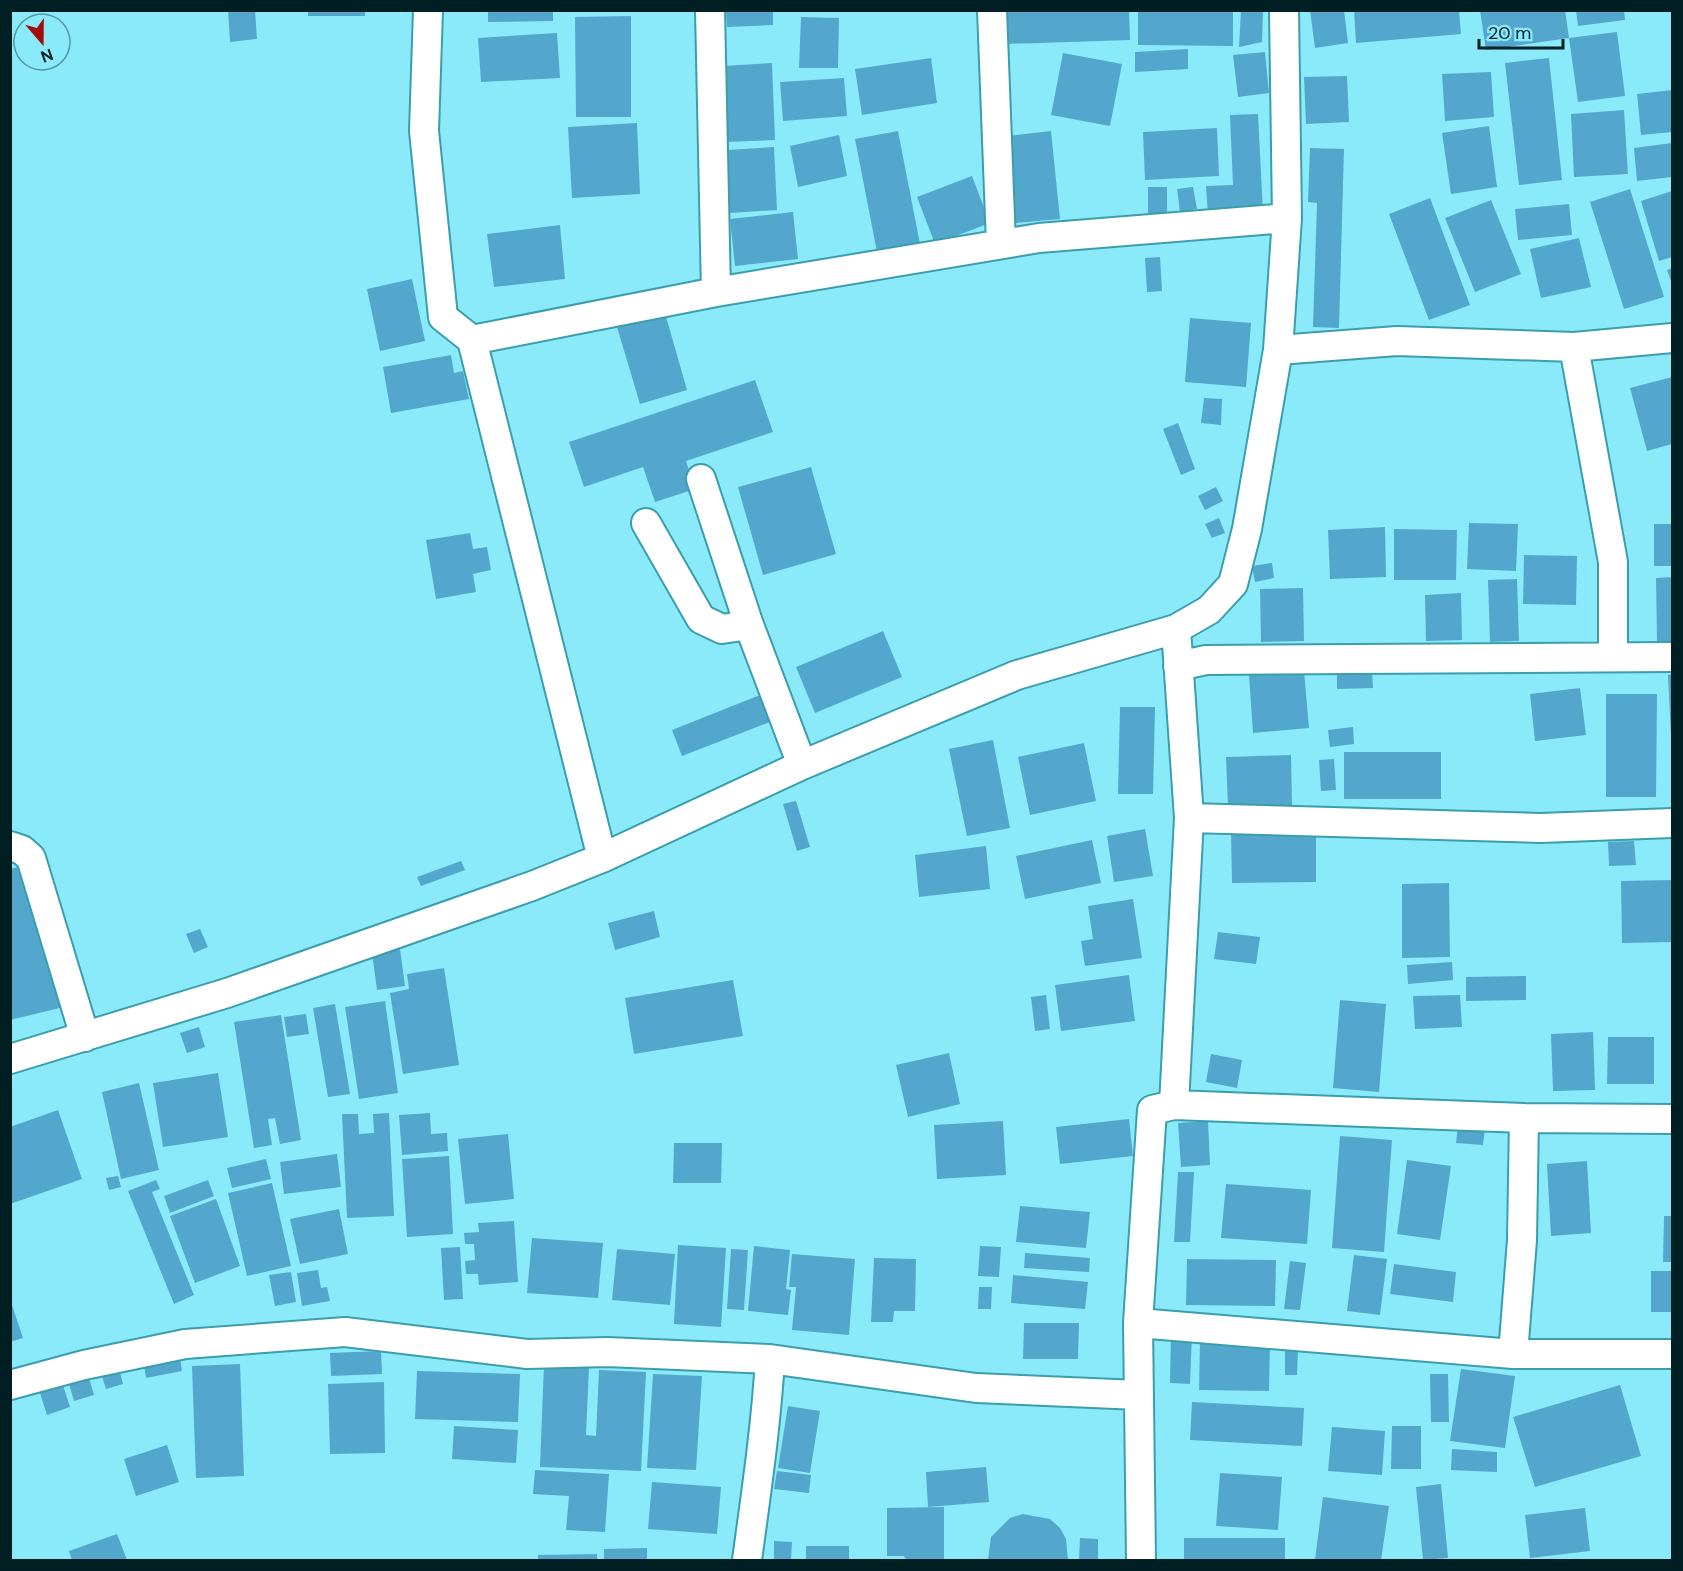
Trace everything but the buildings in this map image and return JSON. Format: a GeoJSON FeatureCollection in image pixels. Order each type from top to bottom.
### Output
{"type":"FeatureCollection","features":[{"type":"Feature","properties":{"kind":"street"},"geometry":{"type":"LineString","coordinates":[[428,10],[424,130],[443,317],[472,340],[602,858]]}},
{"type":"Feature","properties":{"kind":"street"},"geometry":{"type":"LineString","coordinates":[[710,10],[716,291]]}},
{"type":"Feature","properties":{"kind":"street"},"geometry":{"type":"LineString","coordinates":[[992,10],[1001,244]]}},
{"type":"Feature","properties":{"kind":"street"},"geometry":{"type":"LineString","coordinates":[[10,1059],[227,993],[532,886],[602,858],[802,765],[1017,675],[1176,629],[1209,610],[1233,585],[1247,529],[1278,350],[1287,218],[1284,10]]}},
{"type":"Feature","properties":{"kind":"street"},"geometry":{"type":"LineString","coordinates":[[472,340],[716,291],[1039,238],[1287,218]]}},
{"type":"Feature","properties":{"kind":"street"},"geometry":{"type":"LineString","coordinates":[[1278,350],[1397,341],[1574,347],[1672,338]]}},
{"type":"Feature","properties":{"kind":"street"},"geometry":{"type":"LineString","coordinates":[[1574,347],[1613,562],[1613,657]]}},
{"type":"Feature","properties":{"kind":"street"},"geometry":{"type":"LineString","coordinates":[[701,478],[749,625],[802,765]]}},
{"type":"Feature","properties":{"kind":"street"},"geometry":{"type":"LineString","coordinates":[[646,524],[701,620],[722,629],[749,625]]}},
{"type":"Feature","properties":{"kind":"street"},"geometry":{"type":"LineString","coordinates":[[1174,1105],[1189,818],[1176,629]]}},
{"type":"Feature","properties":{"kind":"street"},"geometry":{"type":"LineString","coordinates":[[1178,666],[1206,660],[1672,657]]}},
{"type":"Feature","properties":{"kind":"street"},"geometry":{"type":"LineString","coordinates":[[1189,818],[1541,828],[1672,823]]}},
{"type":"Feature","properties":{"kind":"street"},"geometry":{"type":"LineString","coordinates":[[10,846],[22,850],[32,858],[85,1037]]}},
{"type":"Feature","properties":{"kind":"street"},"geometry":{"type":"LineString","coordinates":[[1142,1560],[1138,1323],[1152,1110],[1174,1105],[1524,1118],[1672,1119]]}},
{"type":"Feature","properties":{"kind":"street"},"geometry":{"type":"LineString","coordinates":[[1513,1354],[1522,1240],[1524,1118]]}},
{"type":"Feature","properties":{"kind":"street"},"geometry":{"type":"LineString","coordinates":[[1138,1323],[1513,1354],[1672,1354]]}},
{"type":"Feature","properties":{"kind":"street"},"geometry":{"type":"LineString","coordinates":[[10,1385],[84,1365],[184,1344],[345,1332],[527,1354],[607,1352],[770,1359],[976,1388],[1139,1395]]}},
{"type":"Feature","properties":{"kind":"street"},"geometry":{"type":"LineString","coordinates":[[747,1560],[756,1482],[762,1452],[770,1359]]}}]}
